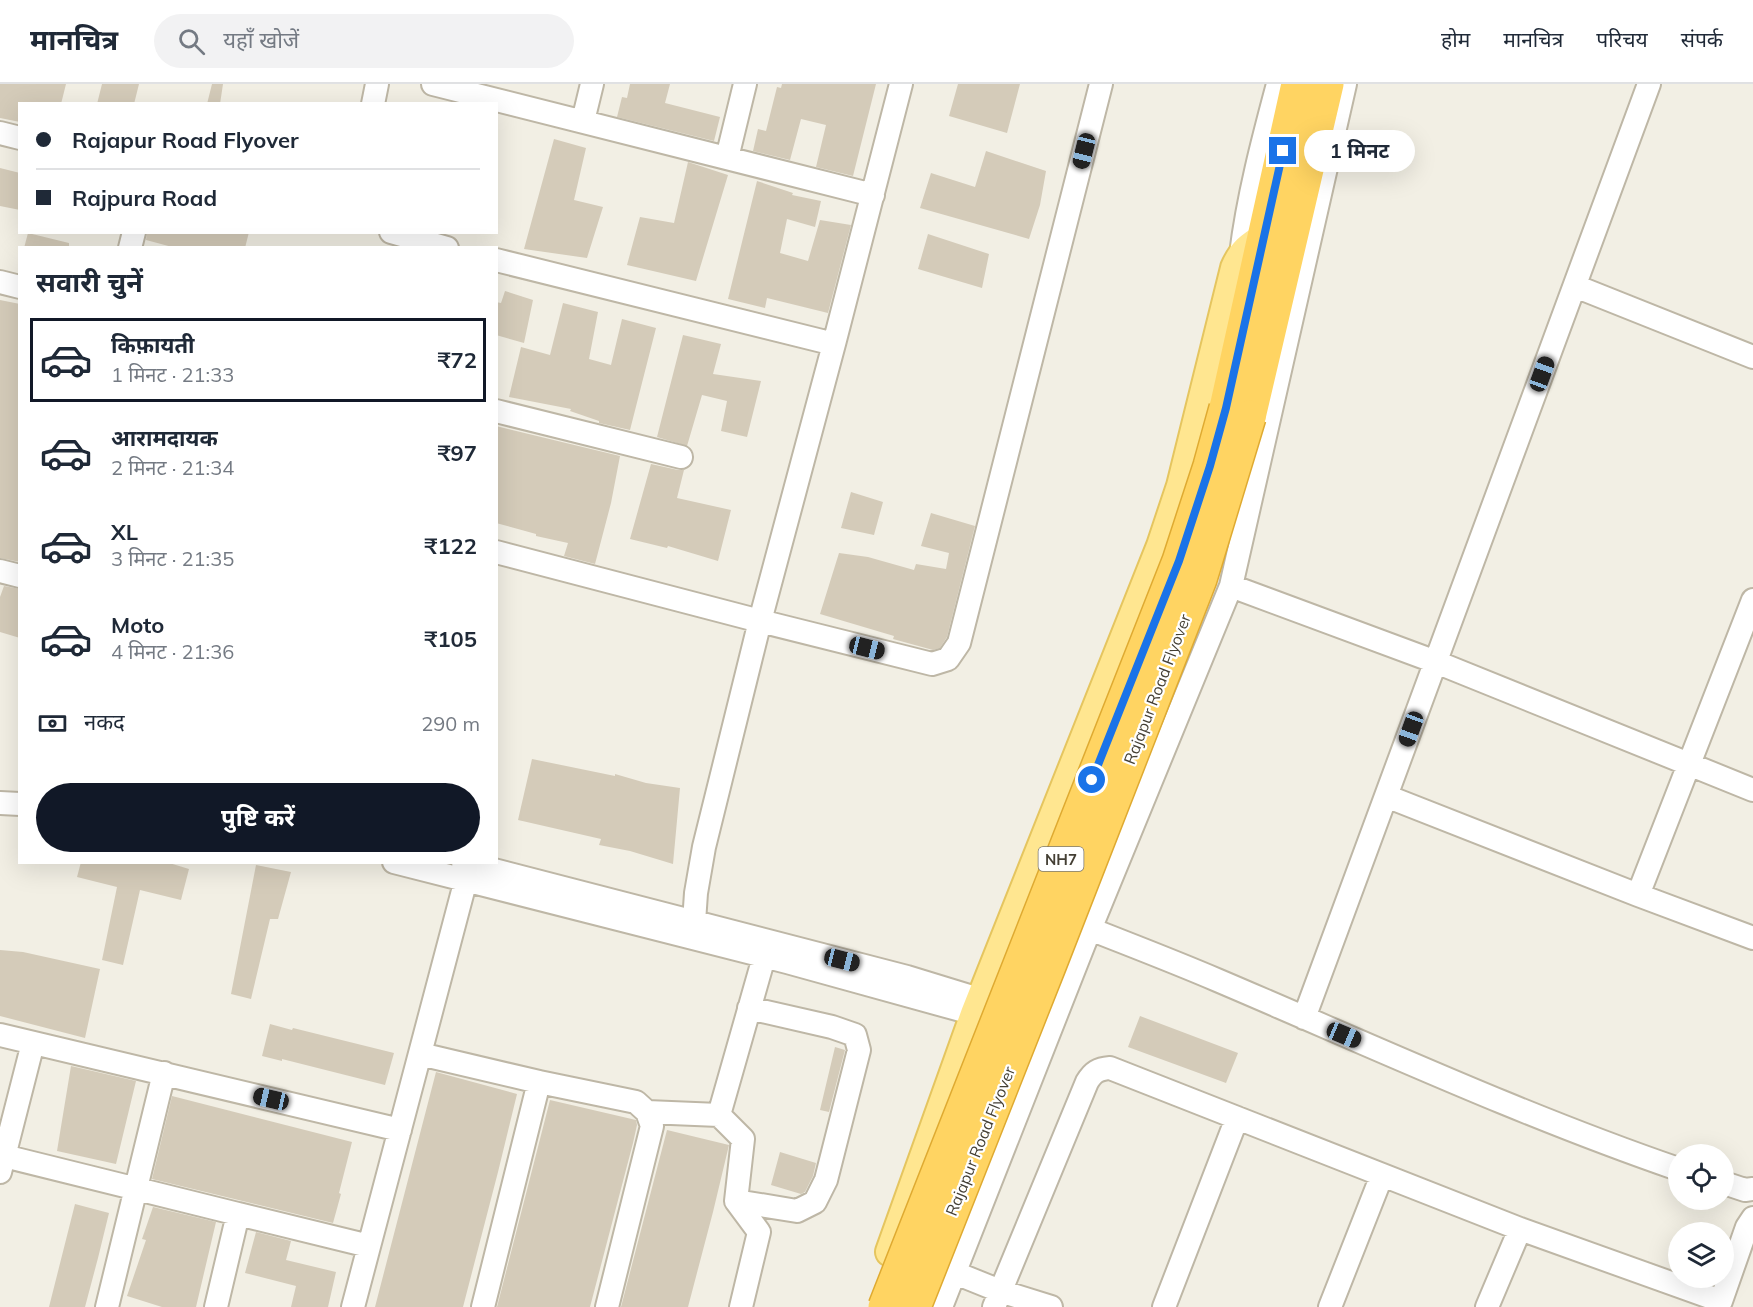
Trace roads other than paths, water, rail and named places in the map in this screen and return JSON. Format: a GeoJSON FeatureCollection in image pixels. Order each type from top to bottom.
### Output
{"type":"FeatureCollection","features":[{"type":"Feature","properties":{"kind":"highway","name":"NH7"},"geometry":{"type":"LineString","coordinates":[[1253,245],[1298,84]]}},
{"type":"Feature","properties":{"kind":"highway","name":"Rajapur Road Flyover"},"geometry":{"type":"LineString","coordinates":[[914,1307],[1200,579],[1238,413],[1327,84]]}},
{"type":"Feature","properties":{"kind":"highway","name":"Rajapur Road Flyover"},"geometry":{"type":"LineString","coordinates":[[885,1307],[1179,561],[1210,466],[1238,413],[1253,245]]}},
{"type":"Feature","properties":{"kind":"main road"},"geometry":{"type":"LineString","coordinates":[[869,1307],[1161,546],[1181,486],[1235,268],[1253,245]]}},
{"type":"Feature","properties":{"kind":"street"},"geometry":{"type":"LineString","coordinates":[[373,102],[377,84]]}},
{"type":"Feature","properties":{"kind":"street"},"geometry":{"type":"LineString","coordinates":[[433,84],[873,195]]}},
{"type":"Feature","properties":{"kind":"street"},"geometry":{"type":"LineString","coordinates":[[583,121],[592,84]]}},
{"type":"Feature","properties":{"kind":"street"},"geometry":{"type":"LineString","coordinates":[[727,158],[745,84]]}},
{"type":"Feature","properties":{"kind":"street"},"geometry":{"type":"LineString","coordinates":[[694,922],[696,893],[705,847],[760,621],[901,84]]}},
{"type":"Feature","properties":{"kind":"street"},"geometry":{"type":"LineString","coordinates":[[498,553],[932,664],[948,659],[959,643],[1101,84]]}},
{"type":"Feature","properties":{"kind":"street"},"geometry":{"type":"LineString","coordinates":[[1253,245],[1244,234],[1264,136],[1278,84]]}},
{"type":"Feature","properties":{"kind":"street"},"geometry":{"type":"LineString","coordinates":[[941,1307],[1090,929],[1231,586],[1345,84]]}},
{"type":"Feature","properties":{"kind":"street"},"geometry":{"type":"LineString","coordinates":[[1304,1018],[1649,84]]}},
{"type":"Feature","properties":{"kind":"street"},"geometry":{"type":"LineString","coordinates":[[0,133],[18,138]]}},
{"type":"Feature","properties":{"kind":"street"},"geometry":{"type":"LineString","coordinates":[[398,234],[440,246]]}},
{"type":"Feature","properties":{"kind":"street"},"geometry":{"type":"LineString","coordinates":[[498,260],[834,344]]}},
{"type":"Feature","properties":{"kind":"street"},"geometry":{"type":"LineString","coordinates":[[0,282],[18,286]]}},
{"type":"Feature","properties":{"kind":"street"},"geometry":{"type":"LineString","coordinates":[[1575,286],[1753,357]]}},
{"type":"Feature","properties":{"kind":"street"},"geometry":{"type":"LineString","coordinates":[[498,411],[681,457]]}},
{"type":"Feature","properties":{"kind":"street"},"geometry":{"type":"LineString","coordinates":[[0,571],[18,576]]}},
{"type":"Feature","properties":{"kind":"street"},"geometry":{"type":"LineString","coordinates":[[1231,586],[1436,662],[1753,790]]}},
{"type":"Feature","properties":{"kind":"street"},"geometry":{"type":"LineString","coordinates":[[1638,895],[1753,600]]}},
{"type":"Feature","properties":{"kind":"street"},"geometry":{"type":"LineString","coordinates":[[0,787],[18,788]]}},
{"type":"Feature","properties":{"kind":"street"},"geometry":{"type":"LineString","coordinates":[[1386,795],[1753,938]]}},
{"type":"Feature","properties":{"kind":"street"},"geometry":{"type":"LineString","coordinates":[[0,803],[18,804]]}},
{"type":"Feature","properties":{"kind":"street"},"geometry":{"type":"LineString","coordinates":[[415,864],[466,869],[694,922],[907,977],[983,1008],[1051,1030]]}},
{"type":"Feature","properties":{"kind":"street"},"geometry":{"type":"LineString","coordinates":[[466,869],[764,957],[983,1008]]}},
{"type":"Feature","properties":{"kind":"street"},"geometry":{"type":"LineString","coordinates":[[353,1307],[466,869]]}},
{"type":"Feature","properties":{"kind":"street"},"geometry":{"type":"LineString","coordinates":[[1090,929],[1215,979],[1482,1095],[1581,1134],[1668,1164]]}},
{"type":"Feature","properties":{"kind":"street"},"geometry":{"type":"LineString","coordinates":[[719,1115],[764,957]]}},
{"type":"Feature","properties":{"kind":"street"},"geometry":{"type":"LineString","coordinates":[[736,1201],[797,1211],[815,1202],[826,1180],[859,1050],[855,1035],[832,1027],[749,1008]]}},
{"type":"Feature","properties":{"kind":"street"},"geometry":{"type":"LineString","coordinates":[[0,1035],[400,1130]]}},
{"type":"Feature","properties":{"kind":"street"},"geometry":{"type":"LineString","coordinates":[[33,1043],[1,1161],[136,1189],[369,1246]]}},
{"type":"Feature","properties":{"kind":"street"},"geometry":{"type":"LineString","coordinates":[[420,1054],[636,1102],[647,1112],[652,1126],[607,1307]]}},
{"type":"Feature","properties":{"kind":"street"},"geometry":{"type":"LineString","coordinates":[[997,1299],[1087,1082],[1092,1074],[1100,1069],[1110,1068],[1718,1304],[1747,1227],[1753,1218]]}},
{"type":"Feature","properties":{"kind":"street"},"geometry":{"type":"LineString","coordinates":[[107,1307],[164,1073]]}},
{"type":"Feature","properties":{"kind":"street"},"geometry":{"type":"LineString","coordinates":[[483,1307],[539,1082]]}},
{"type":"Feature","properties":{"kind":"street"},"geometry":{"type":"LineString","coordinates":[[647,1112],[719,1115],[743,1139],[736,1201],[759,1232],[741,1307]]}},
{"type":"Feature","properties":{"kind":"street"},"geometry":{"type":"LineString","coordinates":[[1164,1307],[1237,1118]]}},
{"type":"Feature","properties":{"kind":"street"},"geometry":{"type":"LineString","coordinates":[[1330,1307],[1382,1175]]}},
{"type":"Feature","properties":{"kind":"street"},"geometry":{"type":"LineString","coordinates":[[1734,1186],[1745,1190],[1753,1189]]}},
{"type":"Feature","properties":{"kind":"street"},"geometry":{"type":"LineString","coordinates":[[216,1307],[238,1214]]}},
{"type":"Feature","properties":{"kind":"street"},"geometry":{"type":"LineString","coordinates":[[1487,1307],[1520,1229]]}},
{"type":"Feature","properties":{"kind":"street"},"geometry":{"type":"LineString","coordinates":[[891,1250],[955,1272],[997,1299],[1051,1307]]}}]}
